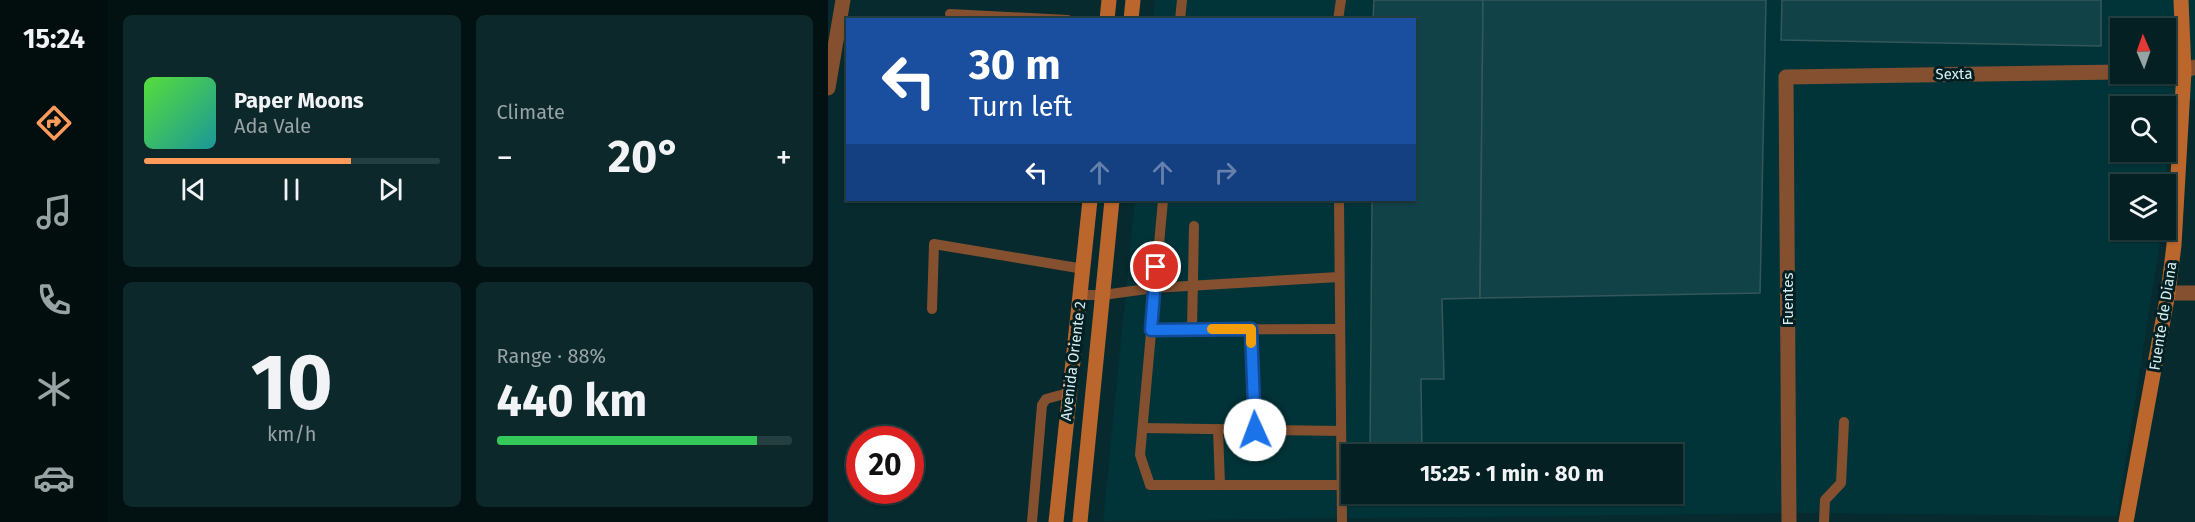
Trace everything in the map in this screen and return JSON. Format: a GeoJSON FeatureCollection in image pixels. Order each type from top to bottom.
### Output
{"type":"FeatureCollection","features":[{"type":"Feature","properties":{"kind":"main road"},"geometry":{"type":"LineString","coordinates":[[1107,18],[1109,0]]}},
{"type":"Feature","properties":{"kind":"main road"},"geometry":{"type":"LineString","coordinates":[[1131,18],[1133,0]]}},
{"type":"Feature","properties":{"kind":"main road","name":"Fuente de Diana"},"geometry":{"type":"LineString","coordinates":[[2126,522],[2168,293],[2174,245],[2189,69],[2181,0]]}},
{"type":"Feature","properties":{"kind":"main road","name":"Avenida Oriente 2"},"geometry":{"type":"LineString","coordinates":[[1056,522],[1090,201]]}},
{"type":"Feature","properties":{"kind":"main road","name":"Avenida Oriente 2"},"geometry":{"type":"LineString","coordinates":[[1080,522],[1112,201]]}},
{"type":"Feature","properties":{"kind":"street"},"geometry":{"type":"LineString","coordinates":[[828,88],[843,0]]}},
{"type":"Feature","properties":{"kind":"street","name":"Sexta"},"geometry":{"type":"LineString","coordinates":[[1786,77],[2110,72]]}},
{"type":"Feature","properties":{"kind":"street","name":"Fuentes"},"geometry":{"type":"LineString","coordinates":[[1786,77],[1789,522]]}},
{"type":"Feature","properties":{"kind":"street"},"geometry":{"type":"LineString","coordinates":[[2168,293],[2195,293]]}},
{"type":"Feature","properties":{"kind":"lane"},"geometry":{"type":"LineString","coordinates":[[1180,18],[1182,0]]}},
{"type":"Feature","properties":{"kind":"lane"},"geometry":{"type":"LineString","coordinates":[[1338,18],[1341,0]]}},
{"type":"Feature","properties":{"kind":"lane"},"geometry":{"type":"LineString","coordinates":[[950,14],[1029,18]]}},
{"type":"Feature","properties":{"kind":"lane"},"geometry":{"type":"LineString","coordinates":[[1163,201],[1140,455],[1150,485],[1341,485]]}},
{"type":"Feature","properties":{"kind":"lane"},"geometry":{"type":"LineString","coordinates":[[1339,201],[1341,444]]}},
{"type":"Feature","properties":{"kind":"lane"},"geometry":{"type":"LineString","coordinates":[[1192,329],[1194,226]]}},
{"type":"Feature","properties":{"kind":"lane"},"geometry":{"type":"LineString","coordinates":[[932,309],[934,244],[1084,269]]}},
{"type":"Feature","properties":{"kind":"lane"},"geometry":{"type":"LineString","coordinates":[[1081,295],[1102,295],[1154,288],[1339,277]]}},
{"type":"Feature","properties":{"kind":"lane"},"geometry":{"type":"LineString","coordinates":[[1251,329],[1255,430]]}},
{"type":"Feature","properties":{"kind":"lane"},"geometry":{"type":"LineString","coordinates":[[1151,330],[1340,329]]}},
{"type":"Feature","properties":{"kind":"lane"},"geometry":{"type":"LineString","coordinates":[[1032,522],[1042,405],[1046,399],[1068,393]]}},
{"type":"Feature","properties":{"kind":"lane"},"geometry":{"type":"LineString","coordinates":[[1824,522],[1826,500],[1841,483],[1844,422]]}},
{"type":"Feature","properties":{"kind":"lane"},"geometry":{"type":"LineString","coordinates":[[1143,428],[1341,431]]}},
{"type":"Feature","properties":{"kind":"lane"},"geometry":{"type":"LineString","coordinates":[[1218,429],[1220,485]]}},
{"type":"Feature","properties":{"kind":"lane"},"geometry":{"type":"LineString","coordinates":[[1342,504],[1342,522]]}},
{"type":"Feature","properties":{"kind":"shaded area"},"geometry":{"type":"Polygon","coordinates":[[[1155,0],[2195,0],[2195,100],[2176,102],[2176,96],[2110,96],[2110,162],[2166,162],[2166,174],[2110,174],[2110,240],[2160,240],[2117,516],[1809,513],[1103,521],[1135,201],[1416,201],[1416,18],[1153,18],[1155,0]]]}},
{"type":"Feature","properties":{"kind":"building"},"geometry":{"type":"Polygon","coordinates":[[[1374,0],[1483,0],[1480,298],[1442,299],[1444,379],[1421,379],[1422,444],[1370,444],[1372,201],[1416,201],[1416,18],[1373,18],[1374,0]]]}},
{"type":"Feature","properties":{"kind":"building"},"geometry":{"type":"Polygon","coordinates":[[[1483,0],[1766,0],[1760,293],[1480,298],[1483,0]]]}},
{"type":"Feature","properties":{"kind":"building"},"geometry":{"type":"Polygon","coordinates":[[[1782,0],[2101,0],[2101,46],[1781,40],[1782,0]]]}},
{"type":"Feature","properties":{"kind":"slow traffic"},"geometry":{"type":"LineString","coordinates":[[1212,329],[1251,329],[1251,343]]}},
{"type":"Feature","properties":{"kind":"route"},"geometry":{"type":"LineString","coordinates":[[1156,267],[1151,330],[1251,329],[1255,430]]}}]}
